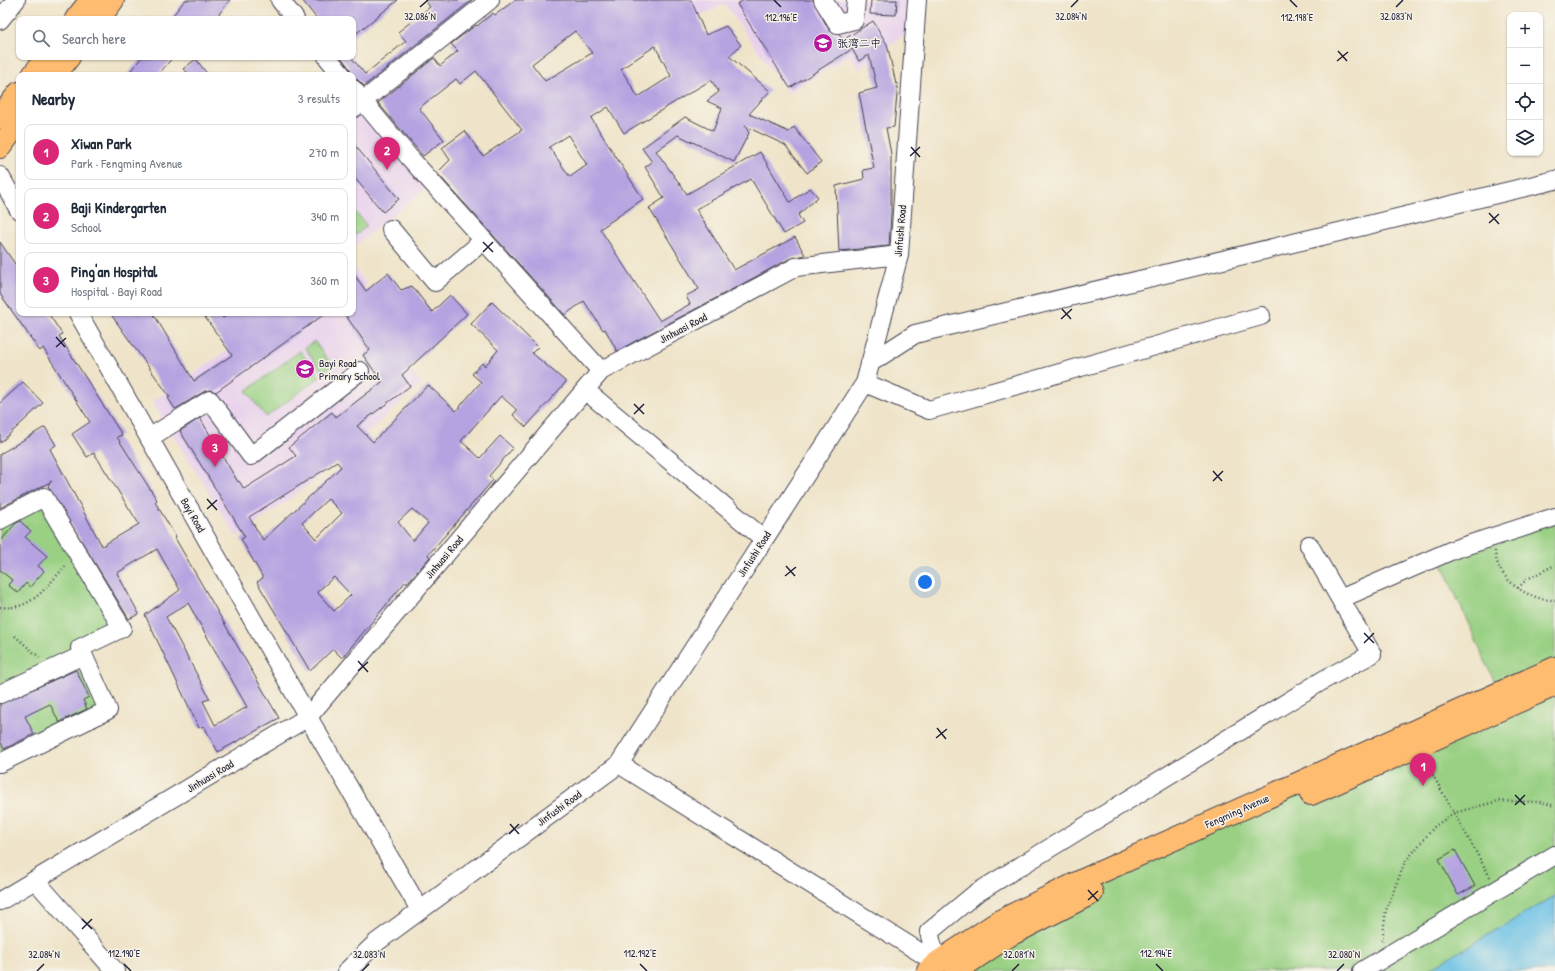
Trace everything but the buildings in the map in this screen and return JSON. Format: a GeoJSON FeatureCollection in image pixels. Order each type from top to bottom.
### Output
{"type":"FeatureCollection","features":[{"type":"Feature","properties":{"kind":"main road"},"geometry":{"type":"LineString","coordinates":[[78,16],[91,0]]}},
{"type":"Feature","properties":{"kind":"main road"},"geometry":{"type":"LineString","coordinates":[[100,16],[113,0]]}},
{"type":"Feature","properties":{"kind":"main road"},"geometry":{"type":"LineString","coordinates":[[35,72],[45,60]]}},
{"type":"Feature","properties":{"kind":"main road"},"geometry":{"type":"LineString","coordinates":[[57,72],[67,60]]}},
{"type":"Feature","properties":{"kind":"main road"},"geometry":{"type":"LineString","coordinates":[[0,117],[16,97]]}},
{"type":"Feature","properties":{"kind":"main road"},"geometry":{"type":"LineString","coordinates":[[0,146],[16,126]]}},
{"type":"Feature","properties":{"kind":"main road","name":"Fengming Avenue"},"geometry":{"type":"LineString","coordinates":[[940,968],[1000,921],[1084,880],[1555,668]]}},
{"type":"Feature","properties":{"kind":"main road","name":"Fengming Avenue"},"geometry":{"type":"LineString","coordinates":[[940,968],[1008,936],[1087,895],[1555,685]]}},
{"type":"Feature","properties":{"kind":"street"},"geometry":{"type":"LineString","coordinates":[[0,20],[16,0]]}},
{"type":"Feature","properties":{"kind":"street"},"geometry":{"type":"LineString","coordinates":[[280,0],[293,16]]}},
{"type":"Feature","properties":{"kind":"street"},"geometry":{"type":"LineString","coordinates":[[490,0],[356,99],[601,371]]}},
{"type":"Feature","properties":{"kind":"street"},"geometry":{"type":"LineString","coordinates":[[823,0],[838,24],[854,20],[856,0]]}},
{"type":"Feature","properties":{"kind":"street","name":"Jinfushi Road"},"geometry":{"type":"LineString","coordinates":[[346,971],[377,942],[619,764],[865,382],[899,255],[917,0]]}},
{"type":"Feature","properties":{"kind":"street"},"geometry":{"type":"LineString","coordinates":[[330,60],[340,72]]}},
{"type":"Feature","properties":{"kind":"street"},"geometry":{"type":"LineString","coordinates":[[0,176],[16,205]]}},
{"type":"Feature","properties":{"kind":"street"},"geometry":{"type":"LineString","coordinates":[[870,363],[915,334],[1555,180]]}},
{"type":"Feature","properties":{"kind":"street"},"geometry":{"type":"LineString","coordinates":[[391,228],[435,282],[484,240]]}},
{"type":"Feature","properties":{"kind":"street","name":"Jinhuasi Road"},"geometry":{"type":"LineString","coordinates":[[0,901],[308,718],[601,371],[796,267],[899,255]]}},
{"type":"Feature","properties":{"kind":"street","name":"Bayi Road"},"geometry":{"type":"LineString","coordinates":[[84,316],[149,438],[308,718],[420,910]]}},
{"type":"Feature","properties":{"kind":"street"},"geometry":{"type":"LineString","coordinates":[[865,382],[929,410],[1261,316]]}},
{"type":"Feature","properties":{"kind":"street"},"geometry":{"type":"LineString","coordinates":[[149,438],[210,400],[251,456],[360,371]]}},
{"type":"Feature","properties":{"kind":"street"},"geometry":{"type":"LineString","coordinates":[[585,390],[764,539]]}},
{"type":"Feature","properties":{"kind":"street"},"geometry":{"type":"LineString","coordinates":[[0,520],[44,497],[122,628],[80,648],[108,710],[0,763]]}},
{"type":"Feature","properties":{"kind":"street"},"geometry":{"type":"LineString","coordinates":[[1340,599],[1455,548],[1555,517]]}},
{"type":"Feature","properties":{"kind":"street"},"geometry":{"type":"LineString","coordinates":[[940,968],[929,932],[975,894],[1325,679],[1372,654],[1309,546]]}},
{"type":"Feature","properties":{"kind":"street"},"geometry":{"type":"LineString","coordinates":[[0,694],[83,655]]}},
{"type":"Feature","properties":{"kind":"street"},"geometry":{"type":"LineString","coordinates":[[619,764],[940,968]]}},
{"type":"Feature","properties":{"kind":"street"},"geometry":{"type":"LineString","coordinates":[[1362,971],[1555,855]]}},
{"type":"Feature","properties":{"kind":"street"},"geometry":{"type":"LineString","coordinates":[[36,881],[116,971]]}},
{"type":"Feature","properties":{"kind":"path"},"geometry":{"type":"LineString","coordinates":[[1502,534],[1495,546],[1495,561],[1507,577],[1522,592],[1544,600],[1555,600]]}},
{"type":"Feature","properties":{"kind":"path"},"geometry":{"type":"LineString","coordinates":[[0,607],[9,608],[28,603],[46,589],[71,561],[80,557]]}},
{"type":"Feature","properties":{"kind":"path"},"geometry":{"type":"LineString","coordinates":[[1518,588],[1527,579],[1555,565]]}},
{"type":"Feature","properties":{"kind":"path"},"geometry":{"type":"LineString","coordinates":[[15,636],[53,669]]}},
{"type":"Feature","properties":{"kind":"path"},"geometry":{"type":"LineString","coordinates":[[1417,747],[1498,890]]}},
{"type":"Feature","properties":{"kind":"path"},"geometry":{"type":"LineString","coordinates":[[1379,961],[1386,910],[1405,862],[1435,826],[1454,813],[1498,801],[1541,802],[1555,806]]}},
{"type":"Feature","properties":{"kind":"shaded area","name":"张湾二中"},"geometry":{"type":"Polygon","coordinates":[[[619,0],[917,0],[915,26],[859,69],[850,55],[788,93],[725,4],[668,31],[619,0]]]}},
{"type":"Feature","properties":{"kind":"shaded area"},"geometry":{"type":"Polygon","coordinates":[[[363,101],[433,183],[356,245],[356,106],[363,101]]]}},
{"type":"Feature","properties":{"kind":"shaded area","name":"Bayi Road Primary School"},"geometry":{"type":"Polygon","coordinates":[[[356,270],[367,284],[356,295],[356,270]]]}},
{"type":"Feature","properties":{"kind":"shaded area","name":"Bayi Road Primary School"},"geometry":{"type":"Polygon","coordinates":[[[356,297],[421,384],[310,484],[237,537],[152,402],[224,353],[272,316],[356,316],[356,297]]]}},
{"type":"Feature","properties":{"kind":"green space"},"geometry":{"type":"Polygon","coordinates":[[[356,213],[367,226],[356,235],[356,213]]]}},
{"type":"Feature","properties":{"kind":"green space"},"geometry":{"type":"Polygon","coordinates":[[[314,341],[333,366],[323,373],[305,348],[314,341]]]}},
{"type":"Feature","properties":{"kind":"green space"},"geometry":{"type":"Polygon","coordinates":[[[300,351],[320,377],[266,417],[246,391],[300,351]]]}},
{"type":"Feature","properties":{"kind":"green space"},"geometry":{"type":"Polygon","coordinates":[[[44,497],[122,628],[80,648],[108,710],[0,763],[0,520],[44,497]]]}},
{"type":"Feature","properties":{"kind":"green space"},"geometry":{"type":"Polygon","coordinates":[[[1555,517],[1555,896],[1426,971],[928,971],[937,963],[1499,692],[1440,560],[1555,517]]]}},
{"type":"Feature","properties":{"kind":"water"},"geometry":{"type":"Polygon","coordinates":[[[1555,896],[1555,971],[1426,971],[1555,896]]]}},
{"type":"Feature","properties":{"kind":"place","name":"张湾二中"},"geometry":{"type":"Point","coordinates":[823,43]}},
{"type":"Feature","properties":{"kind":"place","name":"Baji Kindergarten"},"geometry":{"type":"Point","coordinates":[387,170]}},
{"type":"Feature","properties":{"kind":"place","name":"Bayi Road Primary School"},"geometry":{"type":"Point","coordinates":[305,369]}},
{"type":"Feature","properties":{"kind":"place","name":"Ping'an Hospital"},"geometry":{"type":"Point","coordinates":[215,467]}},
{"type":"Feature","properties":{"kind":"place","name":"Xiwan Park"},"geometry":{"type":"Point","coordinates":[1423,786]}}]}
